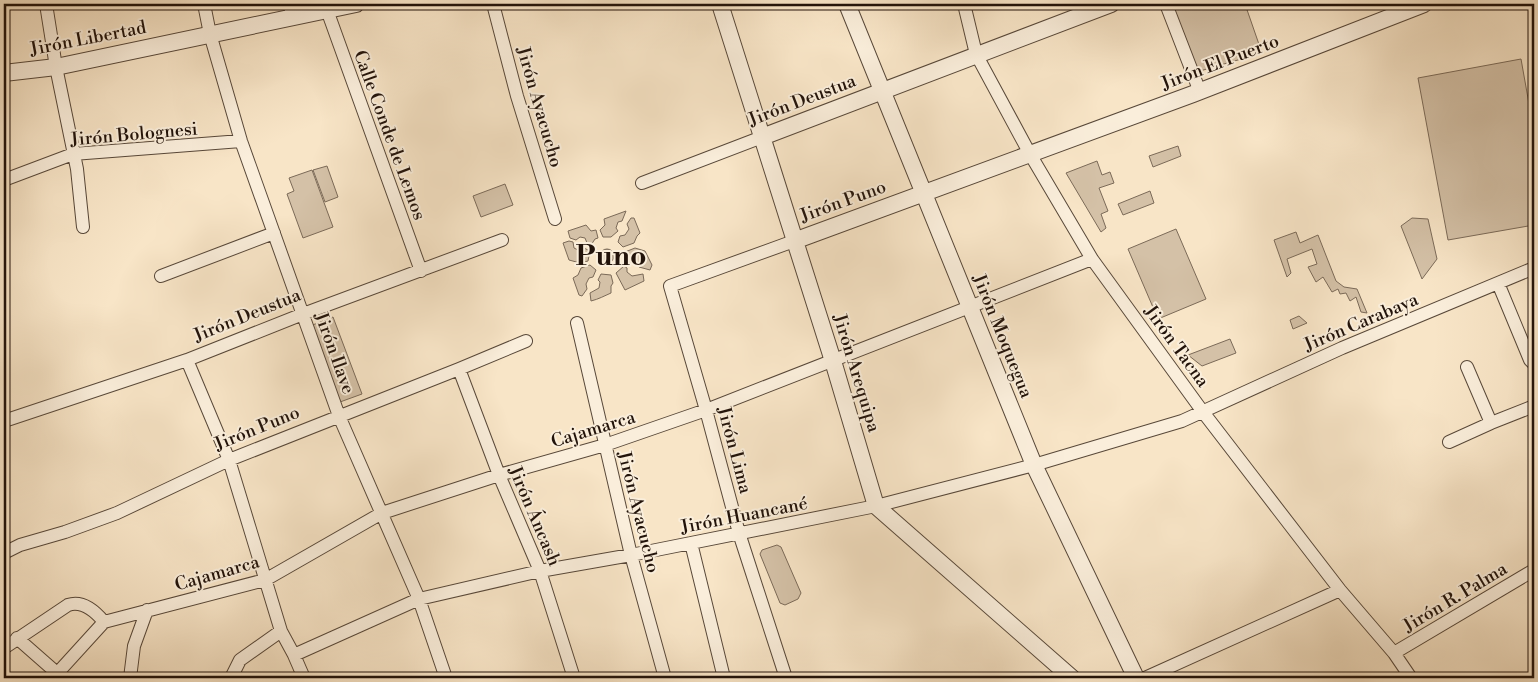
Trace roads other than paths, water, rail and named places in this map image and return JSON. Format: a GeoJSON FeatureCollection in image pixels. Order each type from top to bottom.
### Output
{"type":"FeatureCollection","features":[{"type":"Feature","properties":{"kind":"street"},"geometry":{"type":"LineString","coordinates":[[46,4],[56,67],[77,169],[83,227]]}},
{"type":"Feature","properties":{"kind":"street","name":"Jirón Ilave"},"geometry":{"type":"LineString","coordinates":[[204,4],[210,34],[241,141],[339,416],[419,599],[446,678]]}},
{"type":"Feature","properties":{"kind":"street","name":"Jirón Libertad"},"geometry":{"type":"LineString","coordinates":[[4,72],[56,67],[210,34],[291,10],[327,10],[356,4]]}},
{"type":"Feature","properties":{"kind":"street","name":"Jirón Ayacucho"},"geometry":{"type":"LineString","coordinates":[[493,4],[517,96],[555,219]]}},
{"type":"Feature","properties":{"kind":"street","name":"Jirón Arequipa"},"geometry":{"type":"LineString","coordinates":[[720,4],[833,361],[876,506]]}},
{"type":"Feature","properties":{"kind":"street","name":"Jirón Moquegua"},"geometry":{"type":"LineString","coordinates":[[847,4],[1034,465],[1136,678]]}},
{"type":"Feature","properties":{"kind":"street","name":"Jirón Tacna"},"geometry":{"type":"LineString","coordinates":[[964,4],[976,54],[1030,154],[1092,259],[1203,412],[1340,590],[1412,678]]}},
{"type":"Feature","properties":{"kind":"street","name":"Jirón Deustua"},"geometry":{"type":"LineString","coordinates":[[642,183],[1111,4]]}},
{"type":"Feature","properties":{"kind":"street"},"geometry":{"type":"LineString","coordinates":[[1166,4],[1200,92]]}},
{"type":"Feature","properties":{"kind":"street","name":"Jirón El Puerto"},"geometry":{"type":"LineString","coordinates":[[1030,154],[1200,92],[1424,4]]}},
{"type":"Feature","properties":{"kind":"street","name":"Calle Conde de Lemos"},"geometry":{"type":"LineString","coordinates":[[327,10],[421,271]]}},
{"type":"Feature","properties":{"kind":"street","name":"Jirón Bolognesi"},"geometry":{"type":"LineString","coordinates":[[4,180],[73,154],[241,141]]}},
{"type":"Feature","properties":{"kind":"street","name":"Jirón Puno"},"geometry":{"type":"LineString","coordinates":[[670,286],[1030,154]]}},
{"type":"Feature","properties":{"kind":"street"},"geometry":{"type":"LineString","coordinates":[[161,276],[274,232]]}},
{"type":"Feature","properties":{"kind":"street","name":"Jirón Deustua"},"geometry":{"type":"LineString","coordinates":[[4,421],[187,360],[303,314],[502,240]]}},
{"type":"Feature","properties":{"kind":"street","name":"Cajamarca"},"geometry":{"type":"LineString","coordinates":[[104,622],[265,580],[382,513],[499,475],[605,445],[706,410],[1092,259]]}},
{"type":"Feature","properties":{"kind":"street","name":"Jirón Carabaya"},"geometry":{"type":"LineString","coordinates":[[1203,412],[1342,348],[1534,268]]}},
{"type":"Feature","properties":{"kind":"street"},"geometry":{"type":"LineString","coordinates":[[1498,282],[1530,360],[1534,364]]}},
{"type":"Feature","properties":{"kind":"street","name":"Jirón Lima"},"geometry":{"type":"LineString","coordinates":[[670,286],[739,534],[786,678]]}},
{"type":"Feature","properties":{"kind":"street","name":"Jirón Ayacucho"},"geometry":{"type":"LineString","coordinates":[[577,323],[631,555],[665,678]]}},
{"type":"Feature","properties":{"kind":"street","name":"Jirón Puno"},"geometry":{"type":"LineString","coordinates":[[4,553],[20,545],[65,532],[117,513],[229,460],[526,341]]}},
{"type":"Feature","properties":{"kind":"street"},"geometry":{"type":"LineString","coordinates":[[187,360],[229,460],[281,631],[304,678]]}},
{"type":"Feature","properties":{"kind":"street"},"geometry":{"type":"LineString","coordinates":[[1467,367],[1490,423]]}},
{"type":"Feature","properties":{"kind":"street","name":"Jirón Áncash"},"geometry":{"type":"LineString","coordinates":[[459,369],[499,475],[540,571],[574,678]]}},
{"type":"Feature","properties":{"kind":"street"},"geometry":{"type":"LineString","coordinates":[[1449,442],[1490,423],[1534,406]]}},
{"type":"Feature","properties":{"kind":"street","name":"Jirón Huancané"},"geometry":{"type":"LineString","coordinates":[[294,655],[419,599],[540,571],[631,555],[876,506],[1034,465],[1172,424],[1203,412]]}},
{"type":"Feature","properties":{"kind":"street"},"geometry":{"type":"LineString","coordinates":[[876,506],[1072,678]]}},
{"type":"Feature","properties":{"kind":"street"},"geometry":{"type":"LineString","coordinates":[[691,543],[724,678]]}},
{"type":"Feature","properties":{"kind":"street"},"geometry":{"type":"LineString","coordinates":[[4,547],[20,545]]}},
{"type":"Feature","properties":{"kind":"street","name":"Jirón R. Palma"},"geometry":{"type":"LineString","coordinates":[[1394,654],[1534,570]]}},
{"type":"Feature","properties":{"kind":"street"},"geometry":{"type":"LineString","coordinates":[[1145,678],[1340,590]]}},
{"type":"Feature","properties":{"kind":"street"},"geometry":{"type":"LineString","coordinates":[[4,648],[17,638],[68,605],[74,603],[85,605],[104,622],[56,676],[17,638]]}},
{"type":"Feature","properties":{"kind":"street"},"geometry":{"type":"LineString","coordinates":[[130,678],[134,646],[147,610]]}},
{"type":"Feature","properties":{"kind":"street"},"geometry":{"type":"LineString","coordinates":[[232,678],[240,660],[281,631]]}},
{"type":"Feature","properties":{"kind":"district","name":"Puno"},"geometry":{"type":"Point","coordinates":[611,255]}}]}
